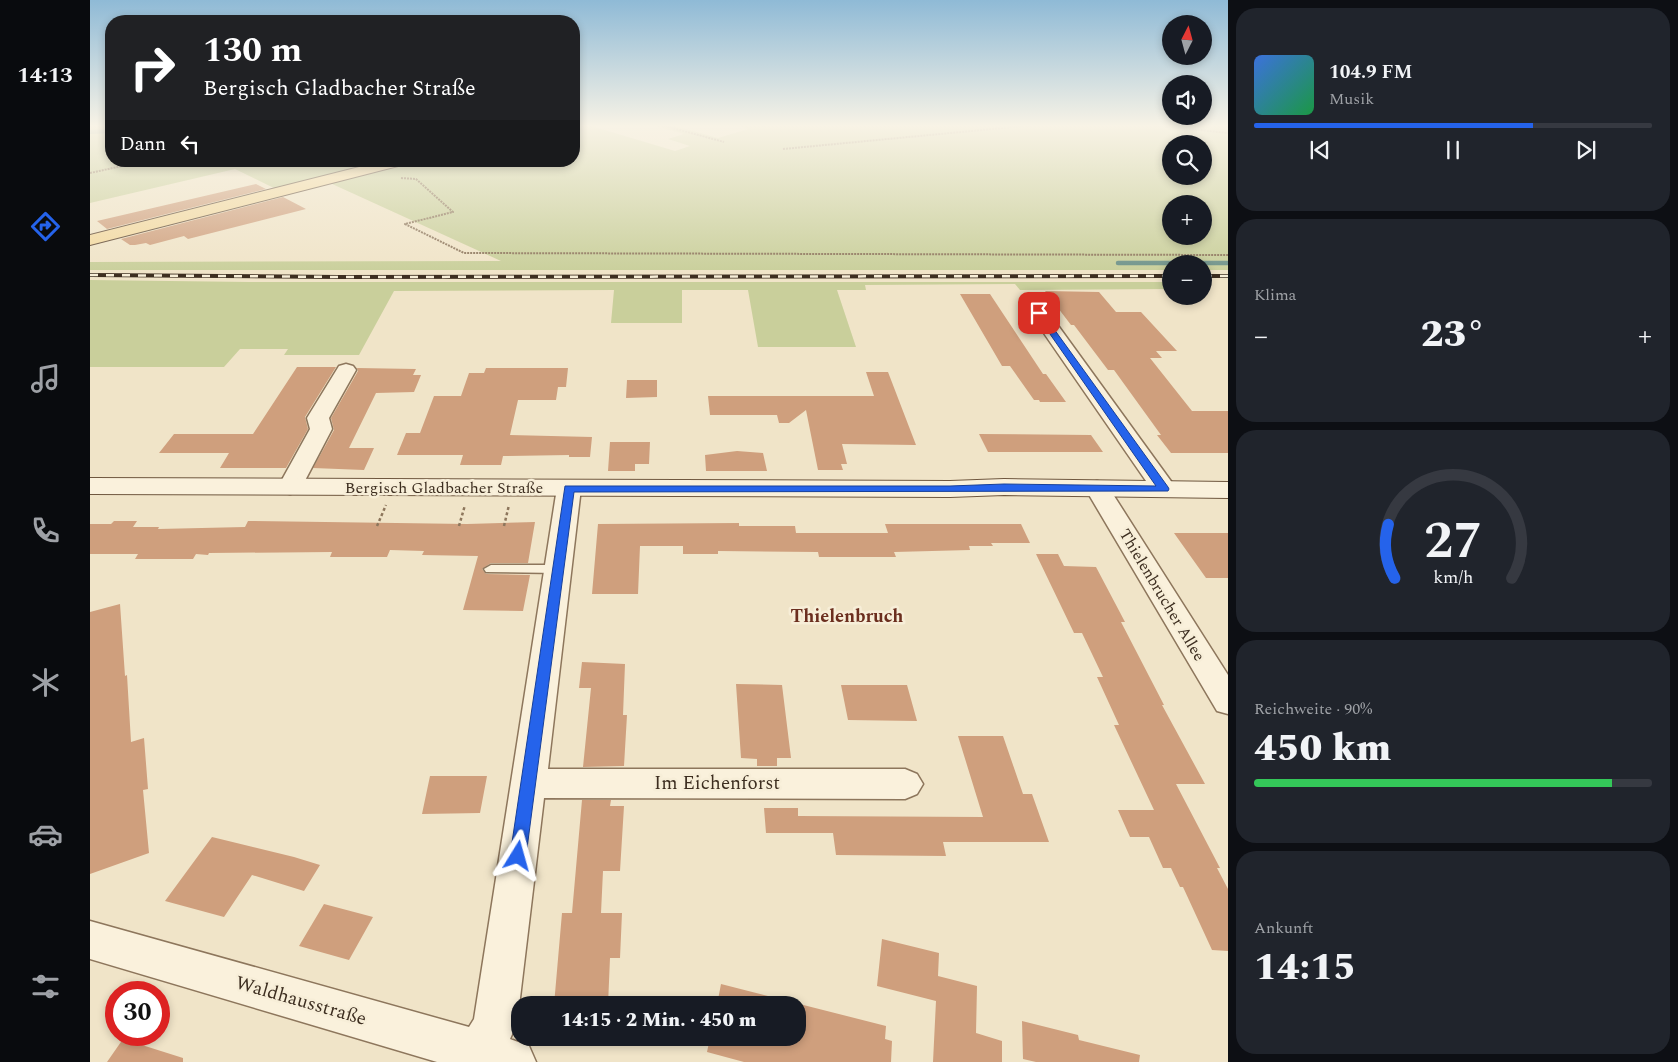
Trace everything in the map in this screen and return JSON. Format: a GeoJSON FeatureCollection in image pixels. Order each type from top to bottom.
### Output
{"type":"FeatureCollection","features":[{"type":"Feature","properties":{"kind":"main road"},"geometry":{"type":"LineString","coordinates":[[90,240],[348,175]]}},
{"type":"Feature","properties":{"kind":"main road","name":"Bergisch Gladbacher Straße"},"geometry":{"type":"LineString","coordinates":[[90,486],[1097,488],[1228,490]]}},
{"type":"Feature","properties":{"kind":"street"},"geometry":{"type":"LineString","coordinates":[[1039,313],[1164,489]]}},
{"type":"Feature","properties":{"kind":"street"},"geometry":{"type":"LineString","coordinates":[[290,487],[321,430],[318,418],[346,370]]}},
{"type":"Feature","properties":{"kind":"street"},"geometry":{"type":"LineString","coordinates":[[489,1059],[569,488]]}},
{"type":"Feature","properties":{"kind":"street","name":"Thielenbrucher Allee"},"geometry":{"type":"LineString","coordinates":[[1097,488],[1228,702]]}},
{"type":"Feature","properties":{"kind":"street","name":"Im Eichenforst"},"geometry":{"type":"LineString","coordinates":[[528,783],[905,784]]}},
{"type":"Feature","properties":{"kind":"street","name":"Waldhausstraße"},"geometry":{"type":"LineString","coordinates":[[90,940],[489,1059]]}},
{"type":"Feature","properties":{"kind":"lane"},"geometry":{"type":"LineString","coordinates":[[491,569],[558,569]]}},
{"type":"Feature","properties":{"kind":"path"},"geometry":{"type":"LineString","coordinates":[[398,178],[416,178],[453,212],[405,224],[464,253],[1228,255]]}},
{"type":"Feature","properties":{"kind":"path"},"geometry":{"type":"LineString","coordinates":[[377,526],[385,507]]}},
{"type":"Feature","properties":{"kind":"path"},"geometry":{"type":"LineString","coordinates":[[459,526],[465,507]]}},
{"type":"Feature","properties":{"kind":"path"},"geometry":{"type":"LineString","coordinates":[[504,526],[509,507]]}},
{"type":"Feature","properties":{"kind":"green space"},"geometry":{"type":"Polygon","coordinates":[[[90,175],[211,175],[90,203],[90,175]]]}},
{"type":"Feature","properties":{"kind":"green space"},"geometry":{"type":"Polygon","coordinates":[[[246,175],[334,175],[276,189],[246,175]]]}},
{"type":"Feature","properties":{"kind":"green space"},"geometry":{"type":"Polygon","coordinates":[[[360,175],[1162,175],[1162,185],[1212,185],[1212,175],[1228,175],[1228,270],[1212,270],[1212,255],[1162,255],[1162,270],[90,270],[90,262],[501,261],[330,183],[360,175]]]}},
{"type":"Feature","properties":{"kind":"green space"},"geometry":{"type":"Polygon","coordinates":[[[90,280],[249,282],[1162,282],[1162,289],[1020,290],[1015,284],[865,285],[866,290],[837,290],[856,347],[758,347],[748,290],[682,290],[682,323],[611,323],[614,290],[394,291],[359,355],[284,355],[288,349],[240,349],[224,367],[90,367],[90,280]]]}},
{"type":"Feature","properties":{"kind":"building"},"geometry":{"type":"Polygon","coordinates":[[[256,184],[266,189],[107,229],[97,221],[256,184]]]}},
{"type":"Feature","properties":{"kind":"building"},"geometry":{"type":"Polygon","coordinates":[[[283,197],[306,209],[188,239],[184,236],[150,245],[146,243],[130,245],[121,239],[283,197]]]}},
{"type":"Feature","properties":{"kind":"building"},"geometry":{"type":"Polygon","coordinates":[[[1045,291],[1099,292],[1116,312],[1141,312],[1177,351],[1156,351],[1162,358],[1150,358],[1192,411],[1228,411],[1228,453],[1171,453],[1157,435],[1161,435],[1114,370],[1108,370],[1045,291]]]}},
{"type":"Feature","properties":{"kind":"building"},"geometry":{"type":"Polygon","coordinates":[[[960,294],[990,294],[1043,374],[1046,374],[1066,402],[1040,402],[1039,400],[1034,400],[1010,366],[1002,366],[960,294]]]}},
{"type":"Feature","properties":{"kind":"building"},"geometry":{"type":"Polygon","coordinates":[[[297,367],[336,367],[305,417],[308,429],[286,468],[220,468],[229,453],[159,453],[174,434],[253,434],[297,367]]]}},
{"type":"Feature","properties":{"kind":"building"},"geometry":{"type":"Polygon","coordinates":[[[357,368],[416,369],[413,375],[421,375],[414,392],[376,393],[349,448],[374,448],[364,470],[313,468],[334,430],[331,418],[358,371],[357,368]]]}},
{"type":"Feature","properties":{"kind":"building"},"geometry":{"type":"Polygon","coordinates":[[[486,368],[568,368],[566,387],[558,387],[556,400],[518,400],[510,435],[592,437],[590,457],[569,457],[569,455],[503,456],[501,465],[460,465],[463,455],[397,455],[406,433],[420,433],[434,396],[461,396],[469,373],[484,373],[486,368]]]}},
{"type":"Feature","properties":{"kind":"building"},"geometry":{"type":"Polygon","coordinates":[[[866,372],[888,372],[916,445],[842,444],[847,464],[841,464],[843,470],[818,470],[806,410],[789,423],[779,423],[777,415],[710,415],[708,396],[874,396],[866,372]]]}},
{"type":"Feature","properties":{"kind":"building"},"geometry":{"type":"Polygon","coordinates":[[[627,380],[657,380],[657,397],[626,398],[627,380]]]}},
{"type":"Feature","properties":{"kind":"building"},"geometry":{"type":"Polygon","coordinates":[[[979,434],[1091,435],[1103,452],[988,452],[979,434]]]}},
{"type":"Feature","properties":{"kind":"building"},"geometry":{"type":"Polygon","coordinates":[[[610,442],[650,442],[649,464],[635,464],[635,471],[608,471],[610,442]]]}},
{"type":"Feature","properties":{"kind":"building"},"geometry":{"type":"Polygon","coordinates":[[[737,451],[763,453],[767,471],[706,471],[705,455],[737,451]]]}},
{"type":"Feature","properties":{"kind":"building"},"geometry":{"type":"Polygon","coordinates":[[[114,521],[137,521],[133,527],[159,527],[158,529],[245,527],[248,521],[467,524],[535,522],[528,563],[491,563],[482,569],[486,574],[530,575],[523,611],[463,610],[478,556],[422,555],[424,551],[390,550],[387,557],[330,557],[332,552],[209,553],[208,555],[196,554],[193,559],[135,559],[138,554],[90,554],[90,524],[111,524],[114,521]]]}},
{"type":"Feature","properties":{"kind":"building"},"geometry":{"type":"Polygon","coordinates":[[[739,523],[739,526],[795,526],[796,533],[888,533],[885,524],[1021,524],[1030,543],[991,543],[993,546],[969,546],[970,550],[894,552],[896,557],[819,557],[818,552],[718,551],[718,554],[683,554],[683,546],[640,546],[638,594],[592,594],[598,524],[739,523]]]}},
{"type":"Feature","properties":{"kind":"building"},"geometry":{"type":"Polygon","coordinates":[[[1174,533],[1228,533],[1228,578],[1206,578],[1174,533]]]}},
{"type":"Feature","properties":{"kind":"building"},"geometry":{"type":"Polygon","coordinates":[[[1036,554],[1058,554],[1064,566],[1096,567],[1125,622],[1121,622],[1164,705],[1162,705],[1205,784],[1176,784],[1220,868],[1217,868],[1228,889],[1228,951],[1212,950],[1183,887],[1180,887],[1171,868],[1163,868],[1149,837],[1130,837],[1118,810],[1154,810],[1114,725],[1119,725],[1097,677],[1103,677],[1082,633],[1074,633],[1036,554]]]}},
{"type":"Feature","properties":{"kind":"building"},"geometry":{"type":"Polygon","coordinates":[[[120,604],[131,742],[144,738],[148,789],[143,790],[149,853],[90,874],[90,612],[120,604]]]}},
{"type":"Feature","properties":{"kind":"building"},"geometry":{"type":"Polygon","coordinates":[[[582,662],[625,664],[623,715],[627,715],[624,766],[583,767],[591,688],[579,688],[582,662]]]}},
{"type":"Feature","properties":{"kind":"building"},"geometry":{"type":"Polygon","coordinates":[[[736,684],[782,685],[791,758],[777,758],[777,766],[757,766],[757,759],[741,758],[736,684]]]}},
{"type":"Feature","properties":{"kind":"building"},"geometry":{"type":"Polygon","coordinates":[[[841,685],[907,685],[917,721],[848,720],[841,685]]]}},
{"type":"Feature","properties":{"kind":"building"},"geometry":{"type":"Polygon","coordinates":[[[958,736],[1003,736],[1023,794],[1032,794],[1049,842],[943,842],[946,856],[836,855],[833,833],[766,833],[764,808],[798,808],[798,816],[983,817],[958,736]]]}},
{"type":"Feature","properties":{"kind":"building"},"geometry":{"type":"Polygon","coordinates":[[[430,776],[487,776],[480,813],[422,814],[430,776]]]}},
{"type":"Feature","properties":{"kind":"building"},"geometry":{"type":"Polygon","coordinates":[[[582,800],[611,800],[610,806],[624,806],[620,871],[603,871],[601,913],[622,913],[620,958],[610,958],[608,996],[555,996],[562,913],[572,913],[582,800]]]}},
{"type":"Feature","properties":{"kind":"building"},"geometry":{"type":"Polygon","coordinates":[[[212,837],[320,865],[304,891],[252,875],[224,917],[165,901],[212,837]]]}},
{"type":"Feature","properties":{"kind":"building"},"geometry":{"type":"Polygon","coordinates":[[[324,904],[373,917],[349,960],[299,946],[324,904]]]}},
{"type":"Feature","properties":{"kind":"building"},"geometry":{"type":"Polygon","coordinates":[[[882,939],[939,953],[938,976],[977,986],[976,1033],[1002,1041],[1002,1062],[933,1062],[936,1001],[877,986],[882,939]]]}},
{"type":"Feature","properties":{"kind":"building"},"geometry":{"type":"Polygon","coordinates":[[[721,984],[768,996],[719,996],[721,984]]]}},
{"type":"Feature","properties":{"kind":"building"},"geometry":{"type":"Polygon","coordinates":[[[806,1006],[886,1026],[885,1039],[892,1041],[891,1062],[744,1062],[707,1052],[708,1046],[806,1046],[806,1006]]]}},
{"type":"Feature","properties":{"kind":"building"},"geometry":{"type":"Polygon","coordinates":[[[1022,1021],[1078,1035],[1079,1040],[1140,1055],[1139,1062],[1036,1062],[1023,1059],[1022,1021]]]}},
{"type":"Feature","properties":{"kind":"building"},"geometry":{"type":"Polygon","coordinates":[[[118,1046],[145,1046],[183,1058],[183,1062],[107,1062],[118,1046]]]}},
{"type":"Feature","properties":{"kind":"waterway"},"geometry":{"type":"LineString","coordinates":[[1118,263],[1228,263]]}},
{"type":"Feature","properties":{"kind":"railway"},"geometry":{"type":"LineString","coordinates":[[90,275],[339,277],[1162,276]]}},
{"type":"Feature","properties":{"kind":"railway"},"geometry":{"type":"LineString","coordinates":[[1212,276],[1228,276]]}},
{"type":"Feature","properties":{"kind":"district","name":"Thielenbruch"},"geometry":{"type":"Point","coordinates":[847,616]}},
{"type":"Feature","properties":{"kind":"route"},"geometry":{"type":"LineString","coordinates":[[518,856],[569,488],[950,489],[1004,487],[1164,489],[1039,313]]}}]}
